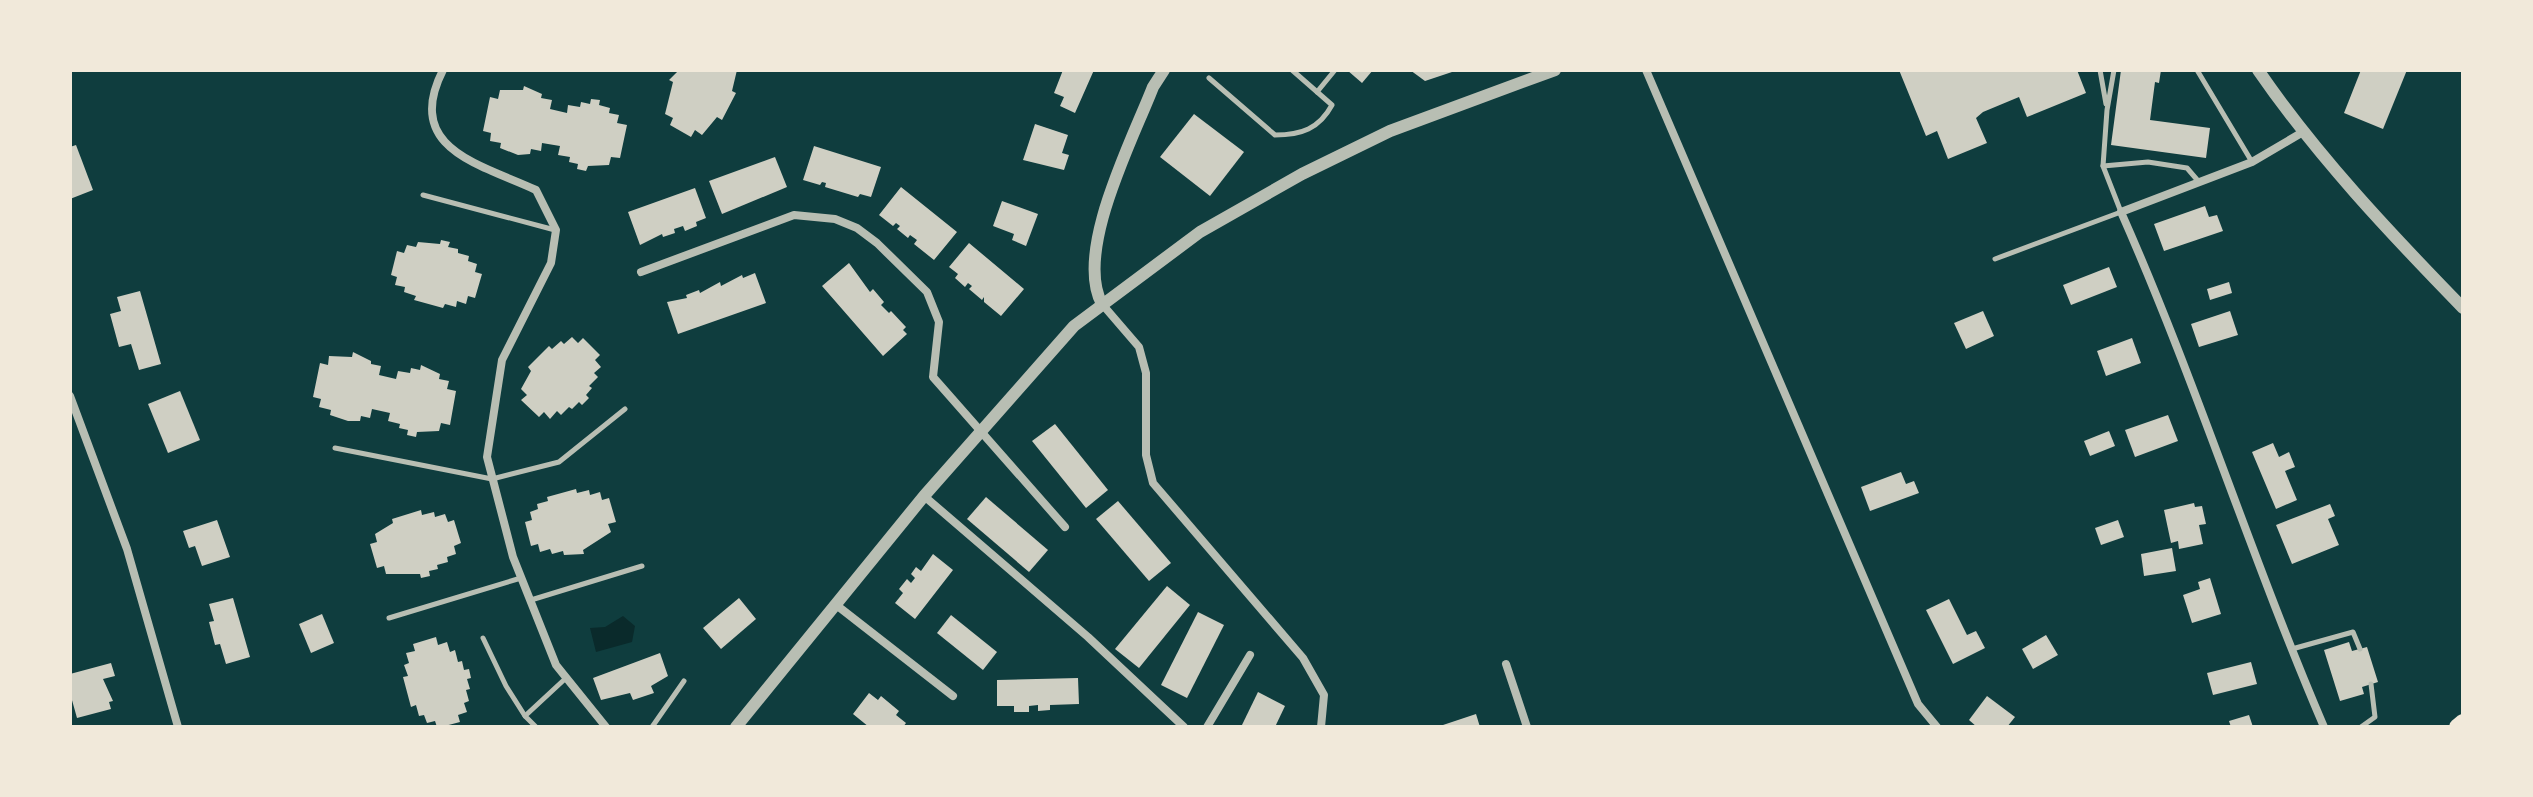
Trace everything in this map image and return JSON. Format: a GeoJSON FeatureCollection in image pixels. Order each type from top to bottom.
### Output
{"type":"FeatureCollection","features":[{"type":"Feature","properties":{"kind":"highway"},"geometry":{"type":"LineString","coordinates":[[2457,727],[2463,722]]}},
{"type":"Feature","properties":{"kind":"street"},"geometry":{"type":"LineString","coordinates":[[443,70],[431,103],[433,129],[451,151],[536,190],[556,230],[551,263],[502,360],[487,457],[522,578],[556,665],[606,727]]}},
{"type":"Feature","properties":{"kind":"street"},"geometry":{"type":"LineString","coordinates":[[1164,70],[1153,87],[1104,215],[1092,254],[1094,290],[1139,347],[1146,373],[1146,455],[1153,483],[1303,658],[1324,695],[1321,727]]}},
{"type":"Feature","properties":{"kind":"street"},"geometry":{"type":"LineString","coordinates":[[736,727],[924,496],[1074,326],[1200,232],[1302,174],[1390,131],[1555,70]]}},
{"type":"Feature","properties":{"kind":"street"},"geometry":{"type":"LineString","coordinates":[[1646,70],[1918,704],[1937,727]]}},
{"type":"Feature","properties":{"kind":"street"},"geometry":{"type":"LineString","coordinates":[[2258,70],[2303,132],[2392,236],[2463,308]]}},
{"type":"Feature","properties":{"kind":"street"},"geometry":{"type":"LineString","coordinates":[[2303,132],[2252,162],[2121,212],[2163,306],[2291,650],[2324,727]]}},
{"type":"Feature","properties":{"kind":"street"},"geometry":{"type":"LineString","coordinates":[[641,272],[794,215],[835,219],[857,228],[927,292],[939,322],[933,377],[1065,527]]}},
{"type":"Feature","properties":{"kind":"street"},"geometry":{"type":"LineString","coordinates":[[70,396],[127,549],[178,727]]}},
{"type":"Feature","properties":{"kind":"street"},"geometry":{"type":"LineString","coordinates":[[924,496],[1088,637],[1184,727]]}},
{"type":"Feature","properties":{"kind":"street"},"geometry":{"type":"LineString","coordinates":[[835,604],[953,696]]}},
{"type":"Feature","properties":{"kind":"street"},"geometry":{"type":"LineString","coordinates":[[1207,727],[1250,655]]}},
{"type":"Feature","properties":{"kind":"street"},"geometry":{"type":"LineString","coordinates":[[1506,664],[1527,727]]}},
{"type":"Feature","properties":{"kind":"lane"},"geometry":{"type":"LineString","coordinates":[[1209,78],[1275,135],[1299,135],[1325,119],[1332,105],[1292,70]]}},
{"type":"Feature","properties":{"kind":"lane"},"geometry":{"type":"LineString","coordinates":[[1317,92],[1335,70]]}},
{"type":"Feature","properties":{"kind":"lane"},"geometry":{"type":"LineString","coordinates":[[2100,70],[2107,110]]}},
{"type":"Feature","properties":{"kind":"lane"},"geometry":{"type":"LineString","coordinates":[[1995,259],[2121,212],[2103,166],[2107,110],[2114,70]]}},
{"type":"Feature","properties":{"kind":"lane"},"geometry":{"type":"LineString","coordinates":[[2197,70],[2252,162]]}},
{"type":"Feature","properties":{"kind":"lane"},"geometry":{"type":"LineString","coordinates":[[2103,166],[2148,162],[2187,168],[2200,182]]}},
{"type":"Feature","properties":{"kind":"lane"},"geometry":{"type":"LineString","coordinates":[[423,195],[556,230]]}},
{"type":"Feature","properties":{"kind":"lane"},"geometry":{"type":"LineString","coordinates":[[335,448],[492,479],[559,462],[625,409]]}},
{"type":"Feature","properties":{"kind":"lane"},"geometry":{"type":"LineString","coordinates":[[531,600],[642,566]]}},
{"type":"Feature","properties":{"kind":"lane"},"geometry":{"type":"LineString","coordinates":[[389,618],[522,578]]}},
{"type":"Feature","properties":{"kind":"lane"},"geometry":{"type":"LineString","coordinates":[[2291,650],[2353,632],[2360,649]]}},
{"type":"Feature","properties":{"kind":"lane"},"geometry":{"type":"LineString","coordinates":[[483,638],[506,686],[536,727]]}},
{"type":"Feature","properties":{"kind":"lane"},"geometry":{"type":"LineString","coordinates":[[525,716],[566,678]]}},
{"type":"Feature","properties":{"kind":"lane"},"geometry":{"type":"LineString","coordinates":[[652,727],[684,681]]}},
{"type":"Feature","properties":{"kind":"lane"},"geometry":{"type":"LineString","coordinates":[[2361,727],[2375,717],[2371,684]]}},
{"type":"Feature","properties":{"kind":"water"},"geometry":{"type":"Polygon","coordinates":[[[623,616],[635,626],[632,642],[596,652],[590,628],[605,627],[623,616]]]}},
{"type":"Feature","properties":{"kind":"building"},"geometry":{"type":"Polygon","coordinates":[[[679,70],[737,70],[732,91],[736,93],[722,120],[717,117],[702,135],[695,130],[691,137],[670,125],[673,118],[665,114],[673,82],[669,80],[679,70]]]}},
{"type":"Feature","properties":{"kind":"building"},"geometry":{"type":"Polygon","coordinates":[[[1063,70],[1094,70],[1075,113],[1060,106],[1064,97],[1054,93],[1063,70]]]}},
{"type":"Feature","properties":{"kind":"building"},"geometry":{"type":"Polygon","coordinates":[[[1347,70],[1373,70],[1362,83],[1347,70]]]}},
{"type":"Feature","properties":{"kind":"building"},"geometry":{"type":"Polygon","coordinates":[[[1410,70],[1455,70],[1455,71],[1425,81],[1410,70]]]}},
{"type":"Feature","properties":{"kind":"building"},"geometry":{"type":"Polygon","coordinates":[[[1899,70],[2077,70],[2086,93],[2027,117],[2019,97],[1983,112],[1976,118],[1987,143],[1948,159],[1937,131],[1926,136],[1899,70]]]}},
{"type":"Feature","properties":{"kind":"building"},"geometry":{"type":"Polygon","coordinates":[[[2121,70],[2161,70],[2159,83],[2155,82],[2150,120],[2210,128],[2206,158],[2111,145],[2121,70]]]}},
{"type":"Feature","properties":{"kind":"building"},"geometry":{"type":"Polygon","coordinates":[[[2361,70],[2407,70],[2383,129],[2344,113],[2361,70]]]}},
{"type":"Feature","properties":{"kind":"building"},"geometry":{"type":"Polygon","coordinates":[[[524,86],[542,94],[541,98],[552,100],[550,109],[567,113],[568,105],[580,107],[581,102],[590,104],[591,99],[600,100],[599,105],[610,108],[609,113],[619,115],[617,123],[627,125],[620,158],[611,157],[609,165],[588,166],[586,171],[577,169],[578,164],[569,162],[570,157],[558,155],[560,146],[542,143],[541,151],[531,149],[530,154],[518,155],[500,148],[501,143],[490,141],[491,133],[483,131],[490,97],[498,99],[500,90],[523,90],[524,86]]]}},
{"type":"Feature","properties":{"kind":"building"},"geometry":{"type":"Polygon","coordinates":[[[1194,114],[1244,152],[1210,196],[1160,157],[1194,114]]]}},
{"type":"Feature","properties":{"kind":"building"},"geometry":{"type":"Polygon","coordinates":[[[1035,124],[1068,135],[1062,153],[1069,155],[1064,170],[1023,160],[1035,124]]]}},
{"type":"Feature","properties":{"kind":"building"},"geometry":{"type":"Polygon","coordinates":[[[76,145],[93,190],[70,199],[70,147],[76,145]]]}},
{"type":"Feature","properties":{"kind":"building"},"geometry":{"type":"Polygon","coordinates":[[[814,146],[881,167],[871,197],[860,194],[858,197],[825,187],[826,183],[820,185],[803,180],[814,146]]]}},
{"type":"Feature","properties":{"kind":"building"},"geometry":{"type":"Polygon","coordinates":[[[775,157],[787,187],[722,214],[709,181],[775,157]]]}},
{"type":"Feature","properties":{"kind":"building"},"geometry":{"type":"Polygon","coordinates":[[[901,187],[957,232],[934,260],[914,244],[917,240],[910,235],[908,238],[897,229],[900,226],[896,223],[893,226],[879,215],[901,187]]]}},
{"type":"Feature","properties":{"kind":"building"},"geometry":{"type":"Polygon","coordinates":[[[695,188],[706,218],[685,231],[683,226],[674,229],[675,233],[663,237],[662,234],[640,245],[628,212],[695,188]]]}},
{"type":"Feature","properties":{"kind":"building"},"geometry":{"type":"Polygon","coordinates":[[[1002,201],[1038,214],[1026,246],[1012,240],[1014,234],[993,226],[1002,201]]]}},
{"type":"Feature","properties":{"kind":"building"},"geometry":{"type":"Polygon","coordinates":[[[2205,206],[2209,217],[2217,215],[2223,231],[2164,251],[2154,224],[2205,206]]]}},
{"type":"Feature","properties":{"kind":"building"},"geometry":{"type":"Polygon","coordinates":[[[441,240],[450,242],[448,247],[458,249],[458,253],[469,256],[468,261],[477,264],[475,272],[482,274],[475,298],[468,296],[466,304],[457,301],[456,307],[445,304],[443,308],[414,300],[416,296],[404,292],[405,287],[395,285],[397,277],[391,275],[397,251],[404,253],[407,245],[416,247],[418,242],[440,244],[441,240]]]}},
{"type":"Feature","properties":{"kind":"building"},"geometry":{"type":"Polygon","coordinates":[[[969,243],[1024,289],[1001,316],[984,302],[984,297],[982,300],[969,289],[972,286],[968,283],[965,287],[955,278],[958,274],[949,267],[969,243]]]}},
{"type":"Feature","properties":{"kind":"building"},"geometry":{"type":"Polygon","coordinates":[[[849,263],[870,292],[873,289],[884,302],[881,305],[906,327],[903,330],[907,334],[883,356],[822,286],[849,263]]]}},
{"type":"Feature","properties":{"kind":"building"},"geometry":{"type":"Polygon","coordinates":[[[2109,267],[2117,287],[2071,305],[2063,285],[2109,267]]]}},
{"type":"Feature","properties":{"kind":"building"},"geometry":{"type":"Polygon","coordinates":[[[755,273],[766,303],[678,334],[667,302],[687,298],[686,295],[699,290],[700,293],[720,282],[721,286],[742,275],[743,278],[755,273]]]}},
{"type":"Feature","properties":{"kind":"building"},"geometry":{"type":"Polygon","coordinates":[[[2229,282],[2232,293],[2210,300],[2207,289],[2229,282]]]}},
{"type":"Feature","properties":{"kind":"building"},"geometry":{"type":"Polygon","coordinates":[[[140,291],[161,364],[139,370],[131,344],[119,347],[110,314],[121,311],[117,297],[140,291]]]}},
{"type":"Feature","properties":{"kind":"building"},"geometry":{"type":"Polygon","coordinates":[[[1983,311],[1994,336],[1966,349],[1954,323],[1983,311]]]}},
{"type":"Feature","properties":{"kind":"building"},"geometry":{"type":"Polygon","coordinates":[[[2230,311],[2238,335],[2199,347],[2191,324],[2230,311]]]}},
{"type":"Feature","properties":{"kind":"building"},"geometry":{"type":"Polygon","coordinates":[[[572,337],[578,343],[583,338],[600,355],[595,360],[601,367],[594,373],[598,377],[589,386],[592,388],[586,395],[589,398],[582,405],[579,402],[561,415],[557,411],[550,419],[544,412],[539,417],[521,400],[527,395],[521,389],[531,371],[528,367],[549,346],[552,349],[572,337]]]}},
{"type":"Feature","properties":{"kind":"building"},"geometry":{"type":"Polygon","coordinates":[[[2132,338],[2141,363],[2106,376],[2097,351],[2132,338]]]}},
{"type":"Feature","properties":{"kind":"building"},"geometry":{"type":"Polygon","coordinates":[[[353,352],[371,361],[371,364],[381,366],[379,375],[396,379],[398,371],[410,373],[411,368],[420,370],[421,365],[440,374],[439,379],[449,381],[447,389],[456,391],[450,425],[441,423],[439,431],[417,432],[416,437],[407,435],[408,430],[399,428],[400,424],[388,421],[390,413],[372,409],[370,418],[361,416],[360,421],[348,421],[330,415],[331,410],[319,407],[321,399],[313,397],[320,363],[328,365],[329,356],[352,357],[353,352]]]}},
{"type":"Feature","properties":{"kind":"building"},"geometry":{"type":"Polygon","coordinates":[[[180,391],[200,440],[168,453],[148,404],[180,391]]]}},
{"type":"Feature","properties":{"kind":"building"},"geometry":{"type":"Polygon","coordinates":[[[2168,415],[2178,441],[2135,457],[2125,430],[2168,415]]]}},
{"type":"Feature","properties":{"kind":"building"},"geometry":{"type":"Polygon","coordinates":[[[1055,424],[1108,490],[1086,508],[1032,441],[1055,424]]]}},
{"type":"Feature","properties":{"kind":"building"},"geometry":{"type":"Polygon","coordinates":[[[2109,431],[2115,446],[2090,456],[2084,441],[2109,431]]]}},
{"type":"Feature","properties":{"kind":"building"},"geometry":{"type":"Polygon","coordinates":[[[2273,443],[2279,457],[2289,452],[2295,467],[2285,471],[2297,500],[2276,509],[2252,452],[2273,443]]]}},
{"type":"Feature","properties":{"kind":"building"},"geometry":{"type":"Polygon","coordinates":[[[1901,472],[1906,484],[1914,481],[1919,493],[1870,511],[1861,487],[1901,472]]]}},
{"type":"Feature","properties":{"kind":"building"},"geometry":{"type":"Polygon","coordinates":[[[576,489],[577,493],[589,490],[590,495],[600,492],[602,500],[609,498],[616,522],[608,524],[611,532],[583,550],[584,554],[564,555],[563,551],[552,554],[550,549],[540,552],[538,544],[531,546],[525,522],[532,520],[530,512],[538,509],[537,504],[548,501],[547,497],[576,489]]]}},
{"type":"Feature","properties":{"kind":"building"},"geometry":{"type":"Polygon","coordinates":[[[986,497],[1048,550],[1029,572],[967,519],[986,497]]]}},
{"type":"Feature","properties":{"kind":"building"},"geometry":{"type":"Polygon","coordinates":[[[1118,501],[1171,563],[1149,581],[1096,519],[1118,501]]]}},
{"type":"Feature","properties":{"kind":"building"},"geometry":{"type":"Polygon","coordinates":[[[2194,503],[2195,507],[2202,506],[2206,524],[2199,525],[2203,544],[2179,549],[2178,541],[2171,543],[2164,510],[2194,503]]]}},
{"type":"Feature","properties":{"kind":"building"},"geometry":{"type":"Polygon","coordinates":[[[2330,504],[2335,516],[2328,519],[2339,545],[2292,564],[2276,525],[2330,504]]]}},
{"type":"Feature","properties":{"kind":"building"},"geometry":{"type":"Polygon","coordinates":[[[421,510],[422,515],[434,512],[435,517],[445,514],[448,522],[454,520],[461,543],[454,546],[456,554],[447,557],[448,562],[437,565],[438,569],[429,571],[430,576],[421,578],[420,574],[386,574],[384,566],[377,568],[370,544],[377,542],[375,534],[393,523],[392,519],[421,510]]]}},
{"type":"Feature","properties":{"kind":"building"},"geometry":{"type":"Polygon","coordinates":[[[217,520],[230,557],[202,566],[195,546],[189,548],[183,531],[217,520]]]}},
{"type":"Feature","properties":{"kind":"building"},"geometry":{"type":"Polygon","coordinates":[[[2118,520],[2124,537],[2101,545],[2095,528],[2118,520]]]}},
{"type":"Feature","properties":{"kind":"building"},"geometry":{"type":"Polygon","coordinates":[[[2172,548],[2176,571],[2144,576],[2141,554],[2172,548]]]}},
{"type":"Feature","properties":{"kind":"building"},"geometry":{"type":"Polygon","coordinates":[[[933,554],[953,570],[915,619],[895,603],[903,593],[899,589],[907,579],[911,583],[915,578],[911,574],[916,567],[921,571],[933,554]]]}},
{"type":"Feature","properties":{"kind":"building"},"geometry":{"type":"Polygon","coordinates":[[[2210,578],[2221,614],[2192,623],[2183,595],[2200,589],[2198,582],[2210,578]]]}},
{"type":"Feature","properties":{"kind":"building"},"geometry":{"type":"Polygon","coordinates":[[[1167,586],[1190,605],[1139,668],[1115,649],[1167,586]]]}},
{"type":"Feature","properties":{"kind":"building"},"geometry":{"type":"Polygon","coordinates":[[[233,598],[250,657],[226,664],[220,644],[215,645],[209,622],[214,621],[209,604],[233,598]]]}},
{"type":"Feature","properties":{"kind":"building"},"geometry":{"type":"Polygon","coordinates":[[[739,598],[756,619],[721,649],[703,628],[739,598]]]}},
{"type":"Feature","properties":{"kind":"building"},"geometry":{"type":"Polygon","coordinates":[[[1949,599],[1967,635],[1976,631],[1985,648],[1953,664],[1926,610],[1949,599]]]}},
{"type":"Feature","properties":{"kind":"building"},"geometry":{"type":"Polygon","coordinates":[[[1198,612],[1224,625],[1187,698],[1161,685],[1198,612]]]}},
{"type":"Feature","properties":{"kind":"building"},"geometry":{"type":"Polygon","coordinates":[[[322,614],[334,643],[311,653],[299,624],[322,614]]]}},
{"type":"Feature","properties":{"kind":"building"},"geometry":{"type":"Polygon","coordinates":[[[951,615],[997,652],[983,670],[937,633],[951,615]]]}},
{"type":"Feature","properties":{"kind":"building"},"geometry":{"type":"Polygon","coordinates":[[[2046,635],[2058,655],[2033,669],[2022,649],[2046,635]]]}},
{"type":"Feature","properties":{"kind":"building"},"geometry":{"type":"Polygon","coordinates":[[[436,637],[438,645],[447,642],[450,652],[455,650],[458,662],[462,661],[464,670],[469,669],[471,678],[467,679],[470,689],[466,690],[469,701],[464,703],[467,712],[458,715],[460,722],[441,727],[437,727],[435,721],[427,723],[424,715],[419,716],[416,705],[411,707],[403,677],[408,676],[404,665],[409,663],[406,653],[415,651],[413,644],[436,637]]]}},
{"type":"Feature","properties":{"kind":"building"},"geometry":{"type":"Polygon","coordinates":[[[2349,642],[2352,651],[2367,647],[2378,682],[2362,687],[2364,694],[2340,701],[2324,650],[2349,642]]]}},
{"type":"Feature","properties":{"kind":"building"},"geometry":{"type":"Polygon","coordinates":[[[660,653],[668,676],[651,686],[654,693],[633,700],[630,693],[601,700],[593,678],[660,653]]]}},
{"type":"Feature","properties":{"kind":"building"},"geometry":{"type":"Polygon","coordinates":[[[2251,662],[2257,684],[2213,695],[2207,673],[2251,662]]]}},
{"type":"Feature","properties":{"kind":"building"},"geometry":{"type":"Polygon","coordinates":[[[111,663],[115,676],[103,679],[113,701],[109,702],[111,709],[77,718],[70,693],[70,674],[111,663]]]}},
{"type":"Feature","properties":{"kind":"building"},"geometry":{"type":"Polygon","coordinates":[[[1078,678],[1079,704],[1050,705],[1050,710],[1038,711],[1038,705],[1029,706],[1029,712],[1014,712],[1014,706],[997,706],[997,680],[1078,678]]]}},
{"type":"Feature","properties":{"kind":"building"},"geometry":{"type":"Polygon","coordinates":[[[1258,692],[1285,706],[1275,727],[1241,727],[1258,692]]]}},
{"type":"Feature","properties":{"kind":"building"},"geometry":{"type":"Polygon","coordinates":[[[869,693],[878,700],[881,696],[899,711],[896,715],[906,723],[903,727],[869,727],[853,714],[869,693]]]}},
{"type":"Feature","properties":{"kind":"building"},"geometry":{"type":"Polygon","coordinates":[[[1987,696],[2015,717],[2007,727],[1977,727],[1969,720],[1987,696]]]}},
{"type":"Feature","properties":{"kind":"building"},"geometry":{"type":"Polygon","coordinates":[[[1476,714],[1480,727],[1440,727],[1440,726],[1476,714]]]}},
{"type":"Feature","properties":{"kind":"building"},"geometry":{"type":"Polygon","coordinates":[[[2249,715],[2253,727],[2231,727],[2229,721],[2249,715]]]}}]}
